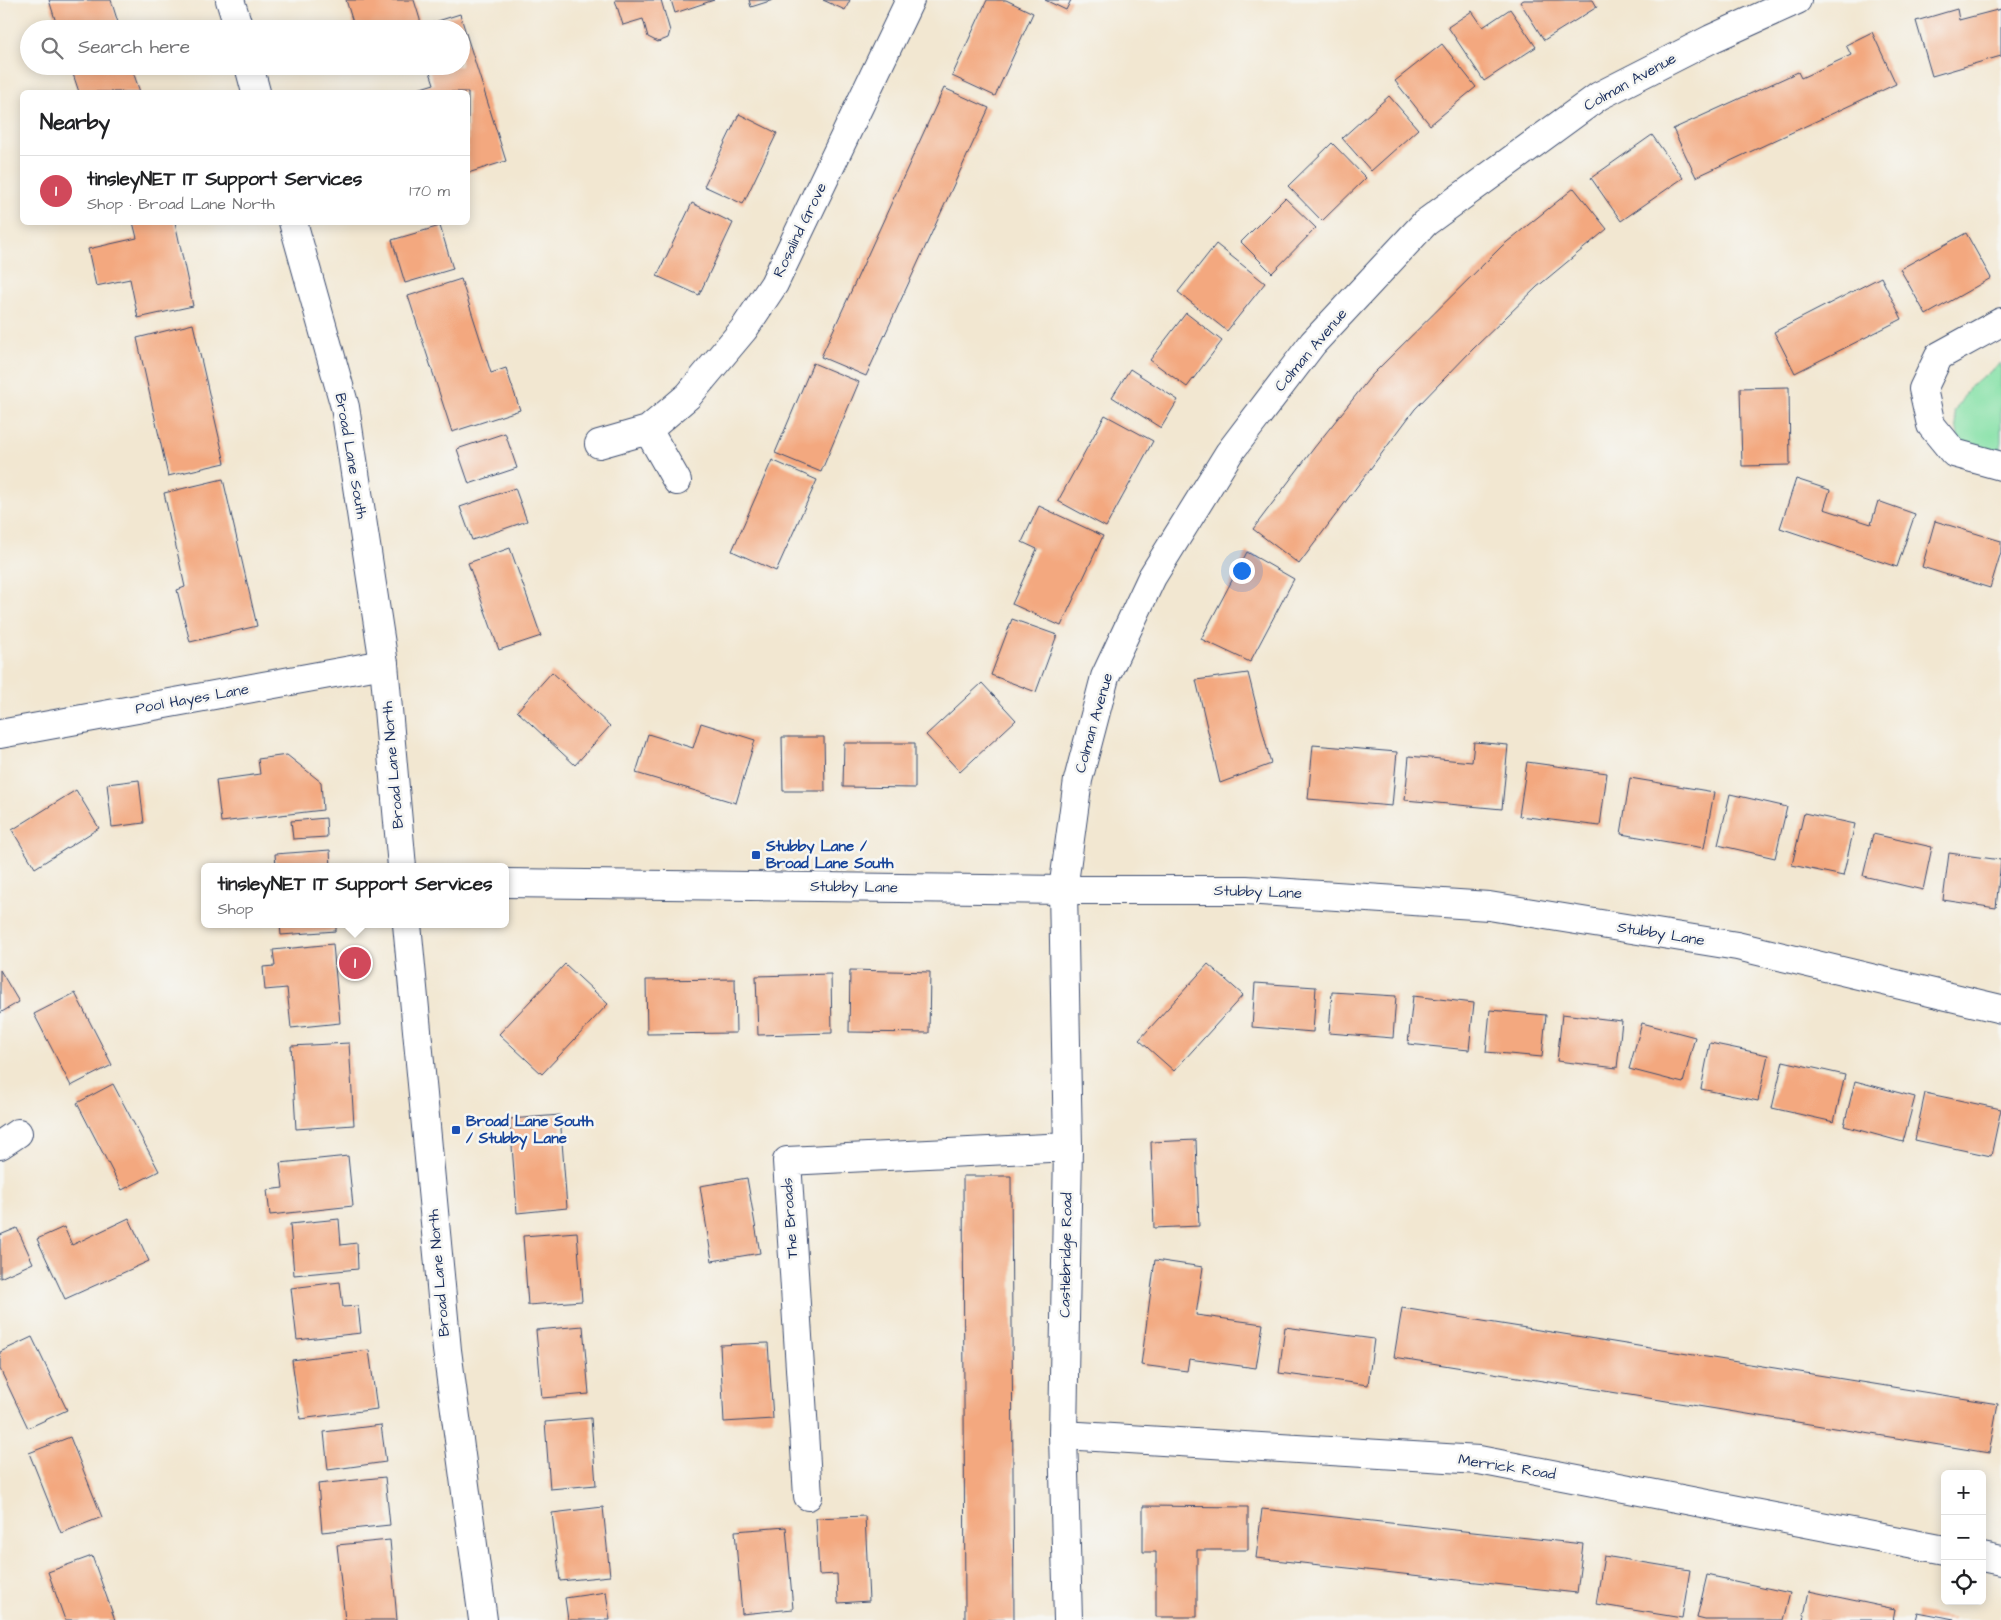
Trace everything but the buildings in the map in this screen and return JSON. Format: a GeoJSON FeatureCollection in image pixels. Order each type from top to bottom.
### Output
{"type":"FeatureCollection","features":[{"type":"Feature","properties":{"kind":"street"},"geometry":{"type":"LineString","coordinates":[[230,0],[236,20]]}},
{"type":"Feature","properties":{"kind":"street","name":"Rosalind Grove"},"geometry":{"type":"LineString","coordinates":[[599,444],[648,430],[688,396],[744,329],[774,284],[910,0]]}},
{"type":"Feature","properties":{"kind":"street","name":"Colman Avenue"},"geometry":{"type":"LineString","coordinates":[[1063,890],[1078,780],[1105,677],[1152,577],[1229,453],[1313,343],[1425,222],[1599,96],[1711,39],[1797,0]]}},
{"type":"Feature","properties":{"kind":"street"},"geometry":{"type":"LineString","coordinates":[[251,75],[255,90]]}},
{"type":"Feature","properties":{"kind":"street","name":"Broad Lane South"},"geometry":{"type":"LineString","coordinates":[[294,225],[345,407],[384,664]]}},
{"type":"Feature","properties":{"kind":"street"},"geometry":{"type":"LineString","coordinates":[[2001,322],[1939,356],[1924,389],[1931,425],[1954,453],[2001,466]]}},
{"type":"Feature","properties":{"kind":"street"},"geometry":{"type":"LineString","coordinates":[[648,430],[677,481]]}},
{"type":"Feature","properties":{"kind":"street","name":"Pool Hayes Lane"},"geometry":{"type":"LineString","coordinates":[[0,734],[384,664]]}},
{"type":"Feature","properties":{"kind":"street","name":"Broad Lane North"},"geometry":{"type":"LineString","coordinates":[[384,664],[402,863]]}},
{"type":"Feature","properties":{"kind":"street","name":"Stubby Lane"},"geometry":{"type":"LineString","coordinates":[[509,883],[1063,890],[1246,890],[1489,906],[1737,946],[2001,1009]]}},
{"type":"Feature","properties":{"kind":"street","name":"Castlebridge Road"},"geometry":{"type":"LineString","coordinates":[[1063,890],[1068,1147],[1063,1435],[1068,1620]]}},
{"type":"Feature","properties":{"kind":"street","name":"Broad Lane North"},"geometry":{"type":"LineString","coordinates":[[407,928],[447,1350],[483,1620]]}},
{"type":"Feature","properties":{"kind":"street","name":"The Broads"},"geometry":{"type":"LineString","coordinates":[[808,1496],[787,1162],[1068,1147]]}},
{"type":"Feature","properties":{"kind":"street","name":"Merrick Road"},"geometry":{"type":"LineString","coordinates":[[1063,1435],[1479,1460],[1841,1528],[1941,1549]]}},
{"type":"Feature","properties":{"kind":"street"},"geometry":{"type":"LineString","coordinates":[[1986,1559],[2001,1561]]}},
{"type":"Feature","properties":{"kind":"green space"},"geometry":{"type":"Polygon","coordinates":[[[2001,363],[2001,454],[1959,442],[1954,412],[1969,388],[2001,363]]]}},
{"type":"Feature","properties":{"kind":"place","name":"Stubby Lane / Broad Lane South"},"geometry":{"type":"Point","coordinates":[756,855]}},
{"type":"Feature","properties":{"kind":"place","name":"tinsleyNET IT Support Services"},"geometry":{"type":"Point","coordinates":[355,963]}},
{"type":"Feature","properties":{"kind":"place","name":"Broad Lane South / Stubby Lane"},"geometry":{"type":"Point","coordinates":[456,1130]}}]}
